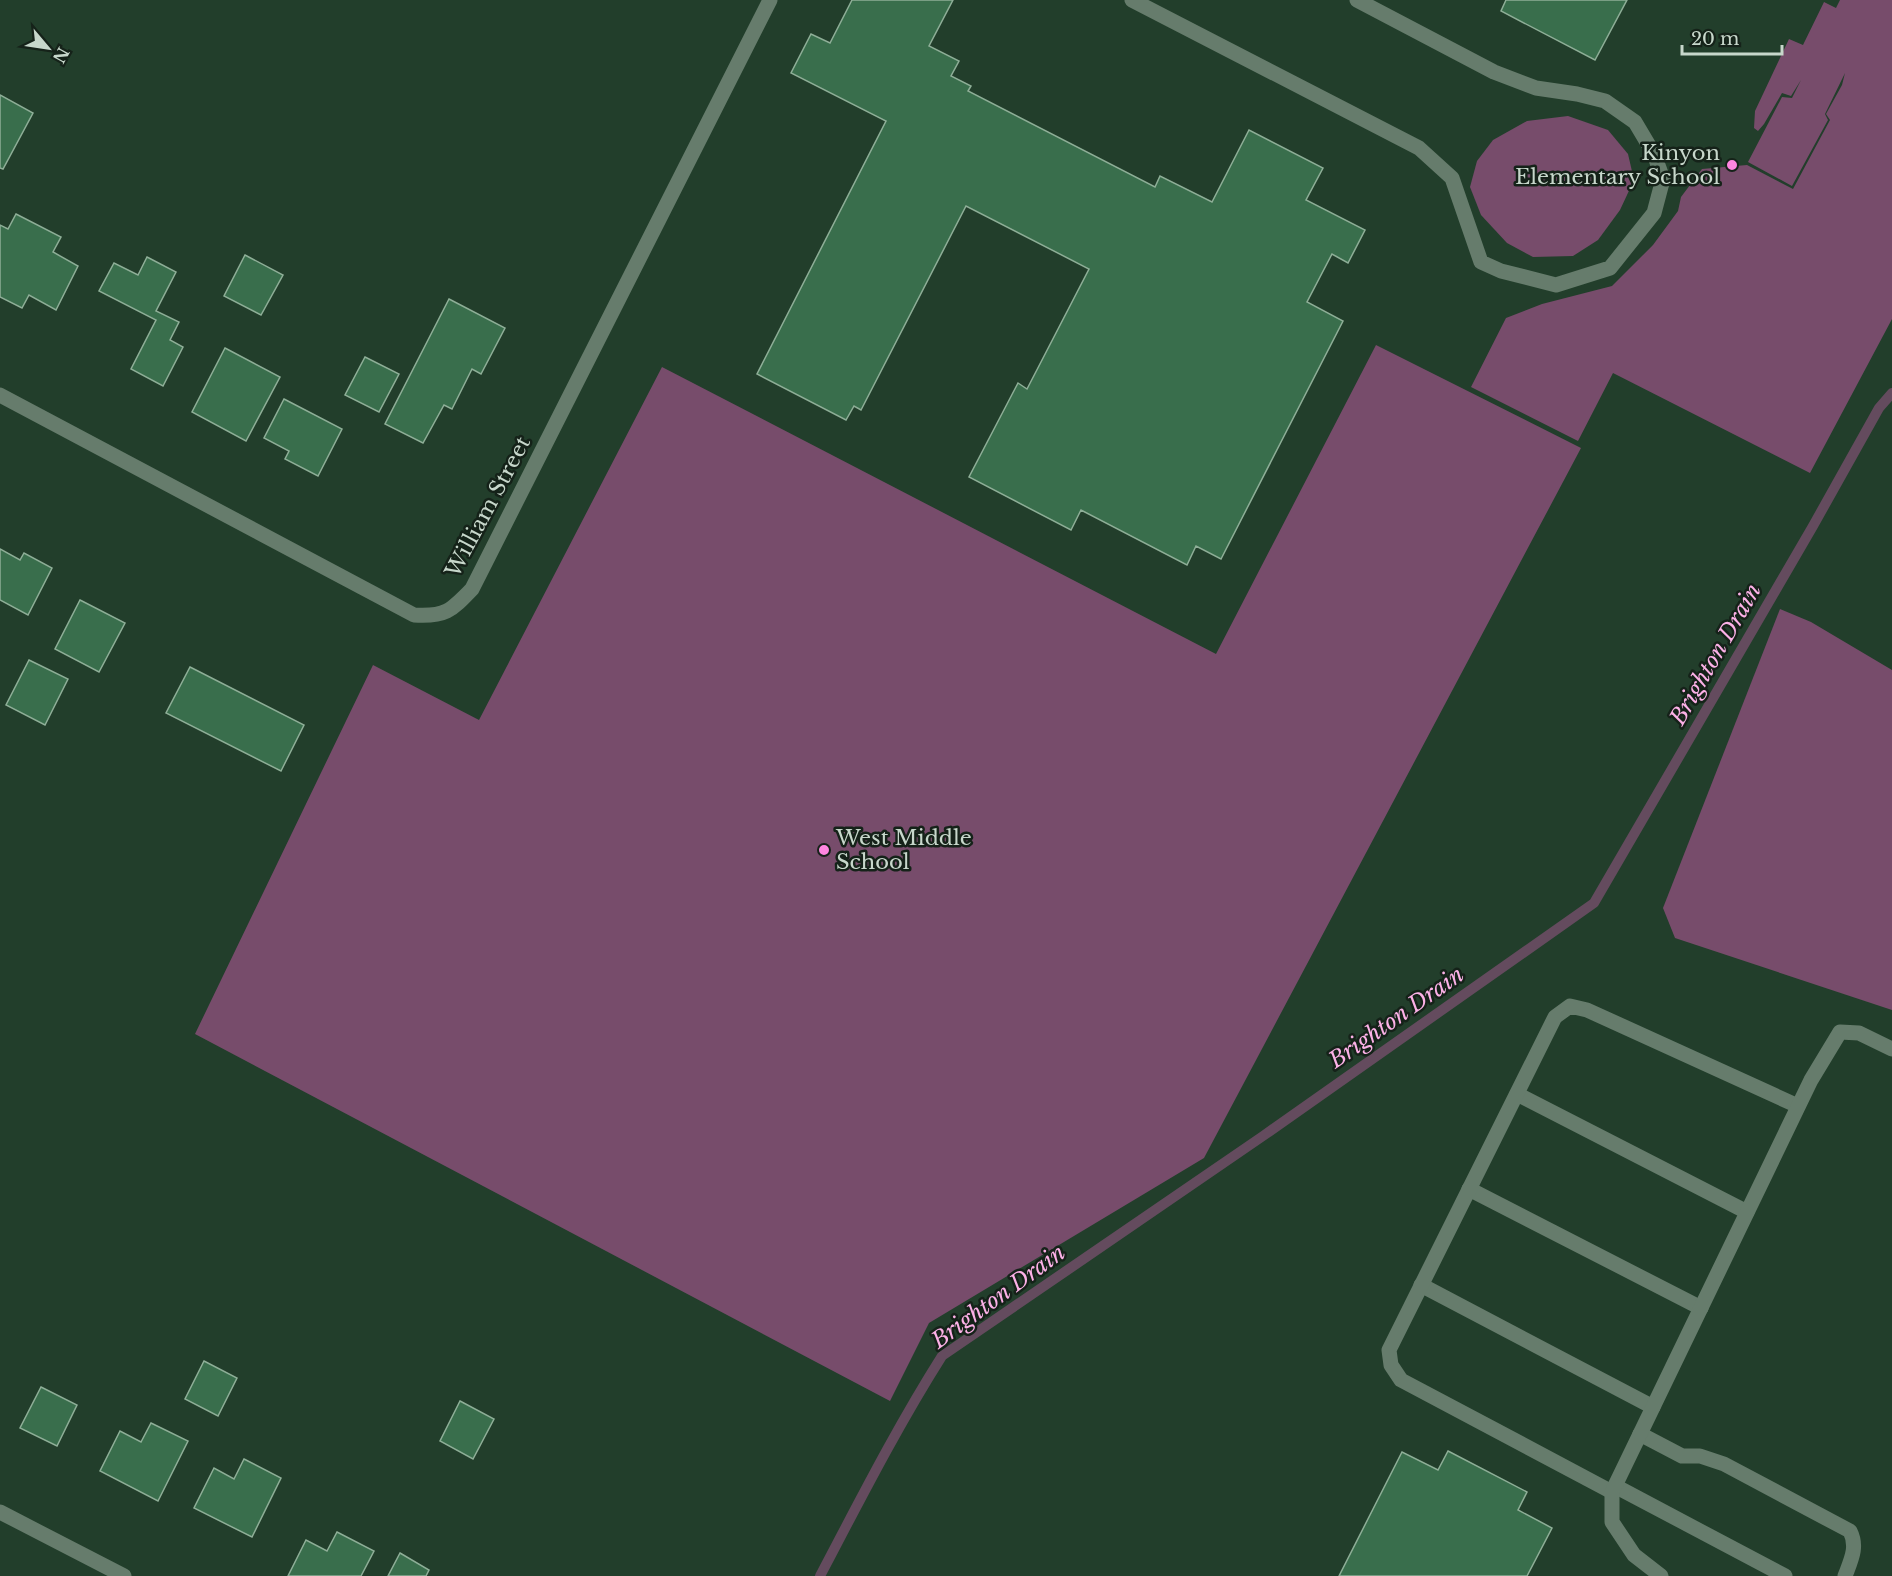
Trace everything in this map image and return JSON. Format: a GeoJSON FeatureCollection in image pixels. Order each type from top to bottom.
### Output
{"type":"FeatureCollection","features":[{"type":"Feature","properties":{"kind":"street","name":"William Street"},"geometry":{"type":"LineString","coordinates":[[0,395],[414,615],[436,616],[455,607],[472,589],[770,0]]}},
{"type":"Feature","properties":{"kind":"street"},"geometry":{"type":"LineString","coordinates":[[1132,0],[1419,148],[1452,178],[1481,262],[1501,272],[1556,285],[1610,268],[1654,213],[1663,179],[1654,153],[1635,122],[1605,101],[1536,88],[1494,72],[1357,0]]}},
{"type":"Feature","properties":{"kind":"street"},"geometry":{"type":"LineString","coordinates":[[1785,1576],[1401,1380],[1391,1365],[1389,1350],[1555,1017],[1570,1006],[1587,1010],[1798,1106]]}},
{"type":"Feature","properties":{"kind":"street"},"geometry":{"type":"LineString","coordinates":[[1661,1576],[1634,1555],[1612,1522],[1613,1489],[1798,1106],[1840,1032],[1859,1033],[1892,1049]]}},
{"type":"Feature","properties":{"kind":"street"},"geometry":{"type":"LineString","coordinates":[[1517,1094],[1747,1212]]}},
{"type":"Feature","properties":{"kind":"street"},"geometry":{"type":"LineString","coordinates":[[1469,1189],[1701,1308]]}},
{"type":"Feature","properties":{"kind":"street"},"geometry":{"type":"LineString","coordinates":[[1421,1285],[1653,1407]]}},
{"type":"Feature","properties":{"kind":"street"},"geometry":{"type":"LineString","coordinates":[[1640,1434],[1682,1456],[1700,1456],[1724,1464],[1850,1531],[1854,1539],[1854,1550],[1845,1576]]}},
{"type":"Feature","properties":{"kind":"street"},"geometry":{"type":"LineString","coordinates":[[0,1512],[124,1576]]}},
{"type":"Feature","properties":{"kind":"shaded area"},"geometry":{"type":"Polygon","coordinates":[[[1840,0],[1892,0],[1892,319],[1810,473],[1613,373],[1578,441],[1471,387],[1506,318],[1542,304],[1612,286],[1653,245],[1678,211],[1681,197],[1702,169],[1747,165],[1793,189],[1830,120],[1826,114],[1842,85],[1845,73],[1825,114],[1828,120],[1792,186],[1748,162],[1782,97],[1792,98],[1801,80],[1791,96],[1782,93],[1758,131],[1754,128],[1755,111],[1789,39],[1803,45],[1824,2],[1836,8],[1840,0]]]}},
{"type":"Feature","properties":{"kind":"shaded area"},"geometry":{"type":"Polygon","coordinates":[[[1568,116],[1608,130],[1628,154],[1634,180],[1620,210],[1598,240],[1573,256],[1533,257],[1507,243],[1481,215],[1470,187],[1477,161],[1493,140],[1527,121],[1568,116]]]}},
{"type":"Feature","properties":{"kind":"shaded area"},"geometry":{"type":"Polygon","coordinates":[[[1376,345],[1581,448],[1204,1158],[929,1323],[890,1401],[195,1034],[373,665],[479,720],[662,367],[1216,654],[1376,345]]]}},
{"type":"Feature","properties":{"kind":"shaded area"},"geometry":{"type":"Polygon","coordinates":[[[1780,609],[1811,622],[1892,670],[1892,1010],[1675,938],[1663,908],[1780,609]]]}},
{"type":"Feature","properties":{"kind":"building"},"geometry":{"type":"Polygon","coordinates":[[[852,0],[953,0],[929,46],[959,61],[951,76],[971,86],[968,91],[1155,187],[1160,176],[1212,202],[1249,130],[1323,168],[1306,200],[1365,230],[1348,263],[1332,254],[1307,302],[1343,321],[1221,559],[1196,546],[1187,565],[1081,510],[1071,530],[969,477],[1018,383],[1027,389],[1089,269],[966,206],[861,410],[854,406],[846,420],[757,374],[886,121],[791,73],[811,34],[830,43],[852,0]]]}},
{"type":"Feature","properties":{"kind":"building"},"geometry":{"type":"Polygon","coordinates":[[[1506,0],[1627,0],[1595,60],[1501,11],[1506,0]]]}},
{"type":"Feature","properties":{"kind":"building"},"geometry":{"type":"Polygon","coordinates":[[[0,95],[33,113],[3,169],[0,168],[0,95]]]}},
{"type":"Feature","properties":{"kind":"building"},"geometry":{"type":"Polygon","coordinates":[[[16,214],[61,237],[53,252],[78,266],[56,310],[29,295],[22,308],[0,297],[0,225],[8,229],[16,214]]]}},
{"type":"Feature","properties":{"kind":"building"},"geometry":{"type":"Polygon","coordinates":[[[245,255],[283,275],[261,315],[224,296],[245,255]]]}},
{"type":"Feature","properties":{"kind":"building"},"geometry":{"type":"Polygon","coordinates":[[[147,257],[176,272],[156,311],[179,322],[170,340],[183,347],[163,386],[131,369],[156,320],[99,291],[114,263],[138,275],[147,257]]]}},
{"type":"Feature","properties":{"kind":"building"},"geometry":{"type":"Polygon","coordinates":[[[449,299],[505,328],[481,374],[472,369],[452,409],[444,405],[423,443],[385,424],[449,299]]]}},
{"type":"Feature","properties":{"kind":"building"},"geometry":{"type":"Polygon","coordinates":[[[225,348],[280,377],[246,441],[192,412],[225,348]]]}},
{"type":"Feature","properties":{"kind":"building"},"geometry":{"type":"Polygon","coordinates":[[[365,357],[399,374],[379,412],[345,395],[365,357]]]}},
{"type":"Feature","properties":{"kind":"building"},"geometry":{"type":"Polygon","coordinates":[[[284,399],[342,429],[318,476],[285,459],[289,451],[264,438],[284,399]]]}},
{"type":"Feature","properties":{"kind":"building"},"geometry":{"type":"Polygon","coordinates":[[[0,549],[20,560],[24,553],[52,568],[28,615],[0,600],[0,549]]]}},
{"type":"Feature","properties":{"kind":"building"},"geometry":{"type":"Polygon","coordinates":[[[80,600],[125,623],[99,672],[55,649],[80,600]]]}},
{"type":"Feature","properties":{"kind":"building"},"geometry":{"type":"Polygon","coordinates":[[[29,660],[68,679],[45,725],[6,705],[29,660]]]}},
{"type":"Feature","properties":{"kind":"building"},"geometry":{"type":"Polygon","coordinates":[[[190,667],[304,725],[281,771],[166,713],[190,667]]]}},
{"type":"Feature","properties":{"kind":"building"},"geometry":{"type":"Polygon","coordinates":[[[204,1361],[237,1378],[218,1416],[185,1399],[204,1361]]]}},
{"type":"Feature","properties":{"kind":"building"},"geometry":{"type":"Polygon","coordinates":[[[41,1387],[77,1405],[57,1446],[20,1428],[41,1387]]]}},
{"type":"Feature","properties":{"kind":"building"},"geometry":{"type":"Polygon","coordinates":[[[460,1401],[494,1419],[473,1459],[440,1441],[460,1401]]]}},
{"type":"Feature","properties":{"kind":"building"},"geometry":{"type":"Polygon","coordinates":[[[151,1423],[188,1441],[158,1501],[100,1471],[120,1431],[141,1442],[151,1423]]]}},
{"type":"Feature","properties":{"kind":"building"},"geometry":{"type":"Polygon","coordinates":[[[1448,1451],[1527,1492],[1518,1510],[1552,1528],[1527,1576],[1339,1576],[1402,1452],[1438,1470],[1448,1451]]]}},
{"type":"Feature","properties":{"kind":"building"},"geometry":{"type":"Polygon","coordinates":[[[244,1459],[281,1478],[252,1537],[194,1508],[214,1468],[234,1479],[244,1459]]]}},
{"type":"Feature","properties":{"kind":"building"},"geometry":{"type":"Polygon","coordinates":[[[337,1532],[374,1551],[361,1576],[288,1576],[306,1540],[327,1551],[337,1532]]]}},
{"type":"Feature","properties":{"kind":"building"},"geometry":{"type":"Polygon","coordinates":[[[400,1553],[429,1570],[426,1576],[388,1576],[400,1553]]]}},
{"type":"Feature","properties":{"kind":"waterway","name":"Brighton Drain"},"geometry":{"type":"LineString","coordinates":[[820,1576],[894,1437],[942,1356],[1263,1136],[1594,903],[1879,408],[1892,393]]}},
{"type":"Feature","properties":{"kind":"place","name":"Kinyon Elementary School"},"geometry":{"type":"Point","coordinates":[1732,165]}},
{"type":"Feature","properties":{"kind":"place","name":"West Middle School"},"geometry":{"type":"Point","coordinates":[824,850]}}]}
